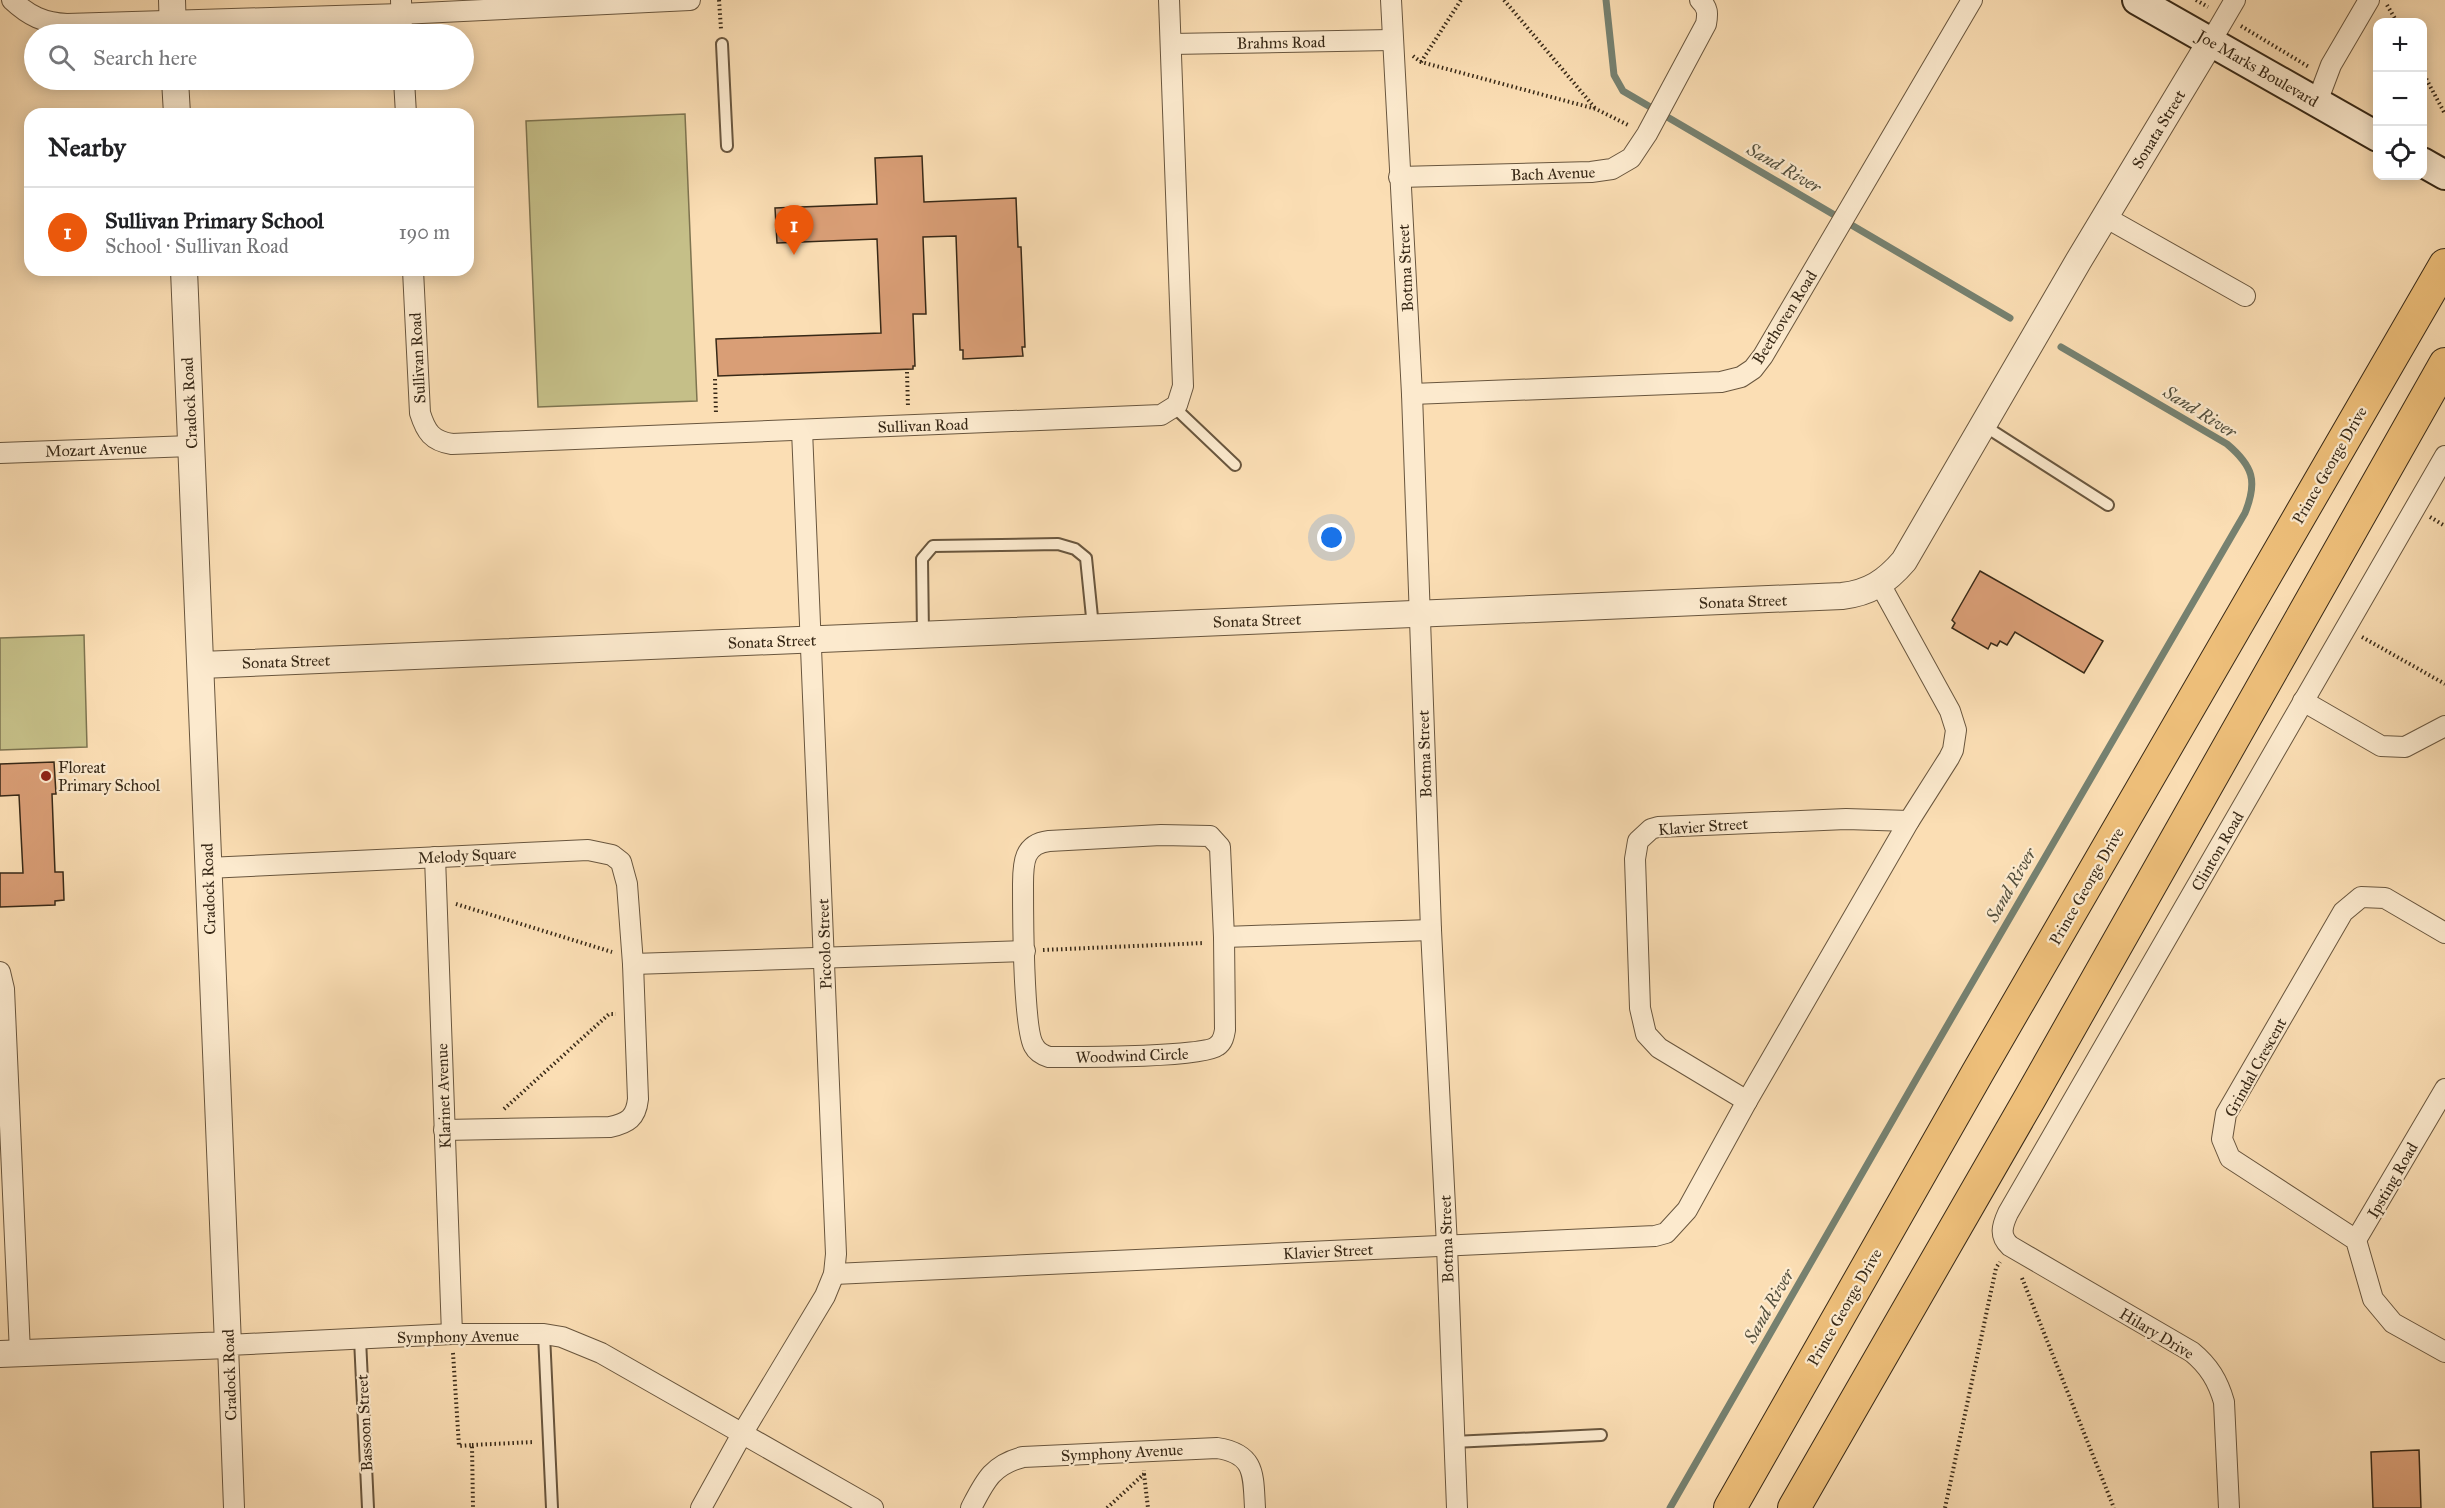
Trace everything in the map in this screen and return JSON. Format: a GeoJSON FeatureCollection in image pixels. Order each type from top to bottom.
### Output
{"type":"FeatureCollection","features":[{"type":"Feature","properties":{"kind":"main road","name":"Joe Marks Boulevard"},"geometry":{"type":"LineString","coordinates":[[2137,0],[2373,133]]}},
{"type":"Feature","properties":{"kind":"main road"},"geometry":{"type":"LineString","coordinates":[[2427,165],[2445,175]]}},
{"type":"Feature","properties":{"kind":"main road","name":"Prince George Drive"},"geometry":{"type":"LineString","coordinates":[[1730,1508],[1978,1072],[2445,265]]}},
{"type":"Feature","properties":{"kind":"main road"},"geometry":{"type":"LineString","coordinates":[[1794,1508],[2030,1098],[2445,364]]}},
{"type":"Feature","properties":{"kind":"street"},"geometry":{"type":"LineString","coordinates":[[12,0],[26,12],[51,23],[401,7],[690,0]]}},
{"type":"Feature","properties":{"kind":"street"},"geometry":{"type":"LineString","coordinates":[[1169,0],[1182,386],[1180,399],[1174,407]]}},
{"type":"Feature","properties":{"kind":"street","name":"Botma Street"},"geometry":{"type":"LineString","coordinates":[[1391,0],[1391,40],[1412,394],[1431,930],[1457,1508]]}},
{"type":"Feature","properties":{"kind":"street","name":"Bach Avenue"},"geometry":{"type":"LineString","coordinates":[[1399,177],[1604,171],[1623,164],[1631,158],[1651,127],[1706,24],[1708,15],[1706,6],[1700,0]]}},
{"type":"Feature","properties":{"kind":"street","name":"Beethoven Road"},"geometry":{"type":"LineString","coordinates":[[1412,394],[1721,382],[1741,377],[1753,369],[1840,226],[1971,0]]}},
{"type":"Feature","properties":{"kind":"street"},"geometry":{"type":"LineString","coordinates":[[2211,41],[2235,0]]}},
{"type":"Feature","properties":{"kind":"street"},"geometry":{"type":"LineString","coordinates":[[2317,102],[2331,65],[2369,0]]}},
{"type":"Feature","properties":{"kind":"street"},"geometry":{"type":"LineString","coordinates":[[401,7],[402,24]]}},
{"type":"Feature","properties":{"kind":"street","name":"Brahms Road"},"geometry":{"type":"LineString","coordinates":[[1172,44],[1391,40]]}},
{"type":"Feature","properties":{"kind":"street","name":"Sonata Street"},"geometry":{"type":"LineString","coordinates":[[201,665],[1842,596],[1862,593],[1881,584],[1904,561],[2050,310],[2211,41]]}},
{"type":"Feature","properties":{"kind":"street"},"geometry":{"type":"LineString","coordinates":[[176,90],[177,108]]}},
{"type":"Feature","properties":{"kind":"street"},"geometry":{"type":"LineString","coordinates":[[405,90],[406,108]]}},
{"type":"Feature","properties":{"kind":"street"},"geometry":{"type":"LineString","coordinates":[[2105,217],[2245,296]]}},
{"type":"Feature","properties":{"kind":"street","name":"Cradock Road"},"geometry":{"type":"LineString","coordinates":[[184,276],[234,1508]]}},
{"type":"Feature","properties":{"kind":"street","name":"Sullivan Road"},"geometry":{"type":"LineString","coordinates":[[412,276],[420,413],[429,435],[435,440],[452,444],[1157,415],[1174,407]]}},
{"type":"Feature","properties":{"kind":"street","name":"Piccolo Street"},"geometry":{"type":"LineString","coordinates":[[742,1434],[825,1296],[834,1274],[836,1254],[802,430]]}},
{"type":"Feature","properties":{"kind":"street","name":"Mozart Avenue"},"geometry":{"type":"LineString","coordinates":[[0,453],[191,446]]}},
{"type":"Feature","properties":{"kind":"street","name":"Clinton Road"},"geometry":{"type":"LineString","coordinates":[[2010,1246],[2004,1241],[2002,1230],[2008,1213],[2445,456]]}},
{"type":"Feature","properties":{"kind":"street","name":"Klavier Street"},"geometry":{"type":"LineString","coordinates":[[834,1274],[1655,1236],[1666,1233],[1687,1210],[1747,1101],[1909,821],[1953,750],[1956,730],[1950,711],[1881,584]]}},
{"type":"Feature","properties":{"kind":"street"},"geometry":{"type":"LineString","coordinates":[[2303,701],[2382,746],[2404,747],[2445,726]]}},
{"type":"Feature","properties":{"kind":"street","name":"Klavier Street"},"geometry":{"type":"LineString","coordinates":[[1747,1101],[1659,1048],[1646,1034],[1640,1008],[1635,859],[1638,841],[1651,830],[1679,825],[1846,819],[1909,821]]}},
{"type":"Feature","properties":{"kind":"street","name":"Woodwind Circle"},"geometry":{"type":"LineString","coordinates":[[1161,834],[1210,836],[1220,848],[1225,1030],[1223,1039],[1217,1046],[1201,1052],[1083,1057],[1042,1055],[1033,1046],[1031,1040],[1025,951],[1023,884],[1025,859],[1029,849],[1039,842],[1161,834]]}},
{"type":"Feature","properties":{"kind":"street","name":"Melody Square"},"geometry":{"type":"LineString","coordinates":[[207,868],[588,850],[612,855],[621,862],[627,884],[633,964],[638,1099],[635,1115],[618,1125],[600,1127],[444,1130]]}},
{"type":"Feature","properties":{"kind":"street","name":"Klarinet Avenue"},"geometry":{"type":"LineString","coordinates":[[435,857],[452,1334]]}},
{"type":"Feature","properties":{"kind":"street","name":"Grindal Crescent"},"geometry":{"type":"LineString","coordinates":[[2356,1240],[2230,1158],[2222,1139],[2226,1114],[2343,912],[2361,897],[2385,898],[2445,933]]}},
{"type":"Feature","properties":{"kind":"street"},"geometry":{"type":"LineString","coordinates":[[1224,937],[1431,930]]}},
{"type":"Feature","properties":{"kind":"street"},"geometry":{"type":"LineString","coordinates":[[633,964],[1025,951]]}},
{"type":"Feature","properties":{"kind":"street"},"geometry":{"type":"LineString","coordinates":[[0,972],[4,989],[10,1354]]}},
{"type":"Feature","properties":{"kind":"street","name":"Ipsting Road"},"geometry":{"type":"LineString","coordinates":[[2356,1240],[2445,1089]]}},
{"type":"Feature","properties":{"kind":"street"},"geometry":{"type":"LineString","coordinates":[[2356,1240],[2373,1299],[2393,1323],[2445,1352]]}},
{"type":"Feature","properties":{"kind":"street","name":"Hilary Drive"},"geometry":{"type":"LineString","coordinates":[[2010,1246],[2192,1352],[2204,1362],[2220,1387],[2224,1402],[2229,1508]]}},
{"type":"Feature","properties":{"kind":"street","name":"Symphony Avenue"},"geometry":{"type":"LineString","coordinates":[[10,1354],[452,1334],[544,1334],[562,1337],[601,1353],[873,1508]]}},
{"type":"Feature","properties":{"kind":"street"},"geometry":{"type":"LineString","coordinates":[[701,1508],[742,1434]]}},
{"type":"Feature","properties":{"kind":"street","name":"Symphony Avenue"},"geometry":{"type":"LineString","coordinates":[[971,1508],[996,1468],[1008,1461],[1023,1457],[1217,1448],[1235,1453],[1249,1463],[1254,1482],[1255,1508]]}},
{"type":"Feature","properties":{"kind":"lane"},"geometry":{"type":"LineString","coordinates":[[722,44],[727,146]]}},
{"type":"Feature","properties":{"kind":"lane"},"geometry":{"type":"LineString","coordinates":[[1174,407],[1235,465]]}},
{"type":"Feature","properties":{"kind":"lane"},"geometry":{"type":"LineString","coordinates":[[1983,425],[2108,506]]}},
{"type":"Feature","properties":{"kind":"lane"},"geometry":{"type":"LineString","coordinates":[[923,634],[922,559],[933,546],[1058,544],[1075,549],[1086,558],[1093,627]]}},
{"type":"Feature","properties":{"kind":"lane"},"geometry":{"type":"LineString","coordinates":[[544,1334],[552,1508]]}},
{"type":"Feature","properties":{"kind":"lane","name":"Bassoon Street"},"geometry":{"type":"LineString","coordinates":[[360,1339],[368,1508]]}},
{"type":"Feature","properties":{"kind":"lane"},"geometry":{"type":"LineString","coordinates":[[1453,1442],[1601,1436]]}},
{"type":"Feature","properties":{"kind":"path"},"geometry":{"type":"LineString","coordinates":[[719,0],[722,44]]}},
{"type":"Feature","properties":{"kind":"path"},"geometry":{"type":"LineString","coordinates":[[1421,62],[1461,0]]}},
{"type":"Feature","properties":{"kind":"path"},"geometry":{"type":"LineString","coordinates":[[1504,0],[1596,109]]}},
{"type":"Feature","properties":{"kind":"path"},"geometry":{"type":"LineString","coordinates":[[2196,0],[2208,7]]}},
{"type":"Feature","properties":{"kind":"path"},"geometry":{"type":"LineString","coordinates":[[2385,0],[2395,18]]}},
{"type":"Feature","properties":{"kind":"path"},"geometry":{"type":"LineString","coordinates":[[2236,24],[2314,69]]}},
{"type":"Feature","properties":{"kind":"path"},"geometry":{"type":"LineString","coordinates":[[1391,40],[1421,62],[1596,109],[1651,127]]}},
{"type":"Feature","properties":{"kind":"path"},"geometry":{"type":"LineString","coordinates":[[2423,72],[2445,114]]}},
{"type":"Feature","properties":{"kind":"path"},"geometry":{"type":"LineString","coordinates":[[907,372],[908,401]]}},
{"type":"Feature","properties":{"kind":"path"},"geometry":{"type":"LineString","coordinates":[[715,379],[716,409]]}},
{"type":"Feature","properties":{"kind":"path"},"geometry":{"type":"LineString","coordinates":[[2346,628],[2445,684]]}},
{"type":"Feature","properties":{"kind":"path"},"geometry":{"type":"LineString","coordinates":[[436,904],[459,904],[607,950],[633,964]]}},
{"type":"Feature","properties":{"kind":"path"},"geometry":{"type":"LineString","coordinates":[[1025,951],[1214,943],[1224,937]]}},
{"type":"Feature","properties":{"kind":"path"},"geometry":{"type":"LineString","coordinates":[[499,1129],[500,1113],[609,1014],[635,1012]]}},
{"type":"Feature","properties":{"kind":"path"},"geometry":{"type":"LineString","coordinates":[[1945,1508],[1996,1268],[2010,1246]]}},
{"type":"Feature","properties":{"kind":"path"},"geometry":{"type":"LineString","coordinates":[[2010,1246],[2114,1508]]}},
{"type":"Feature","properties":{"kind":"path"},"geometry":{"type":"LineString","coordinates":[[452,1334],[459,1446],[549,1442]]}},
{"type":"Feature","properties":{"kind":"path"},"geometry":{"type":"LineString","coordinates":[[472,1445],[473,1508]]}},
{"type":"Feature","properties":{"kind":"path"},"geometry":{"type":"LineString","coordinates":[[1146,1451],[1144,1474],[1148,1508]]}},
{"type":"Feature","properties":{"kind":"path"},"geometry":{"type":"LineString","coordinates":[[1107,1508],[1144,1474]]}},
{"type":"Feature","properties":{"kind":"shaded area"},"geometry":{"type":"Polygon","coordinates":[[[685,114],[697,401],[538,407],[526,121],[685,114]]]}},
{"type":"Feature","properties":{"kind":"shaded area"},"geometry":{"type":"Polygon","coordinates":[[[84,635],[87,747],[0,750],[0,638],[84,635]]]}},
{"type":"Feature","properties":{"kind":"building"},"geometry":{"type":"Polygon","coordinates":[[[922,156],[924,202],[1016,198],[1018,247],[1021,247],[1025,347],[1022,347],[1023,356],[963,359],[963,350],[960,350],[956,236],[923,237],[926,314],[913,314],[915,366],[913,369],[718,376],[716,339],[881,333],[877,239],[777,243],[775,208],[877,204],[875,158],[922,156]]]}},
{"type":"Feature","properties":{"kind":"building"},"geometry":{"type":"Polygon","coordinates":[[[1980,571],[2103,641],[2084,673],[2015,632],[2007,645],[2000,641],[1997,646],[1991,643],[1988,649],[1952,628],[1955,623],[1952,620],[1980,571]]]}},
{"type":"Feature","properties":{"kind":"building"},"geometry":{"type":"Polygon","coordinates":[[[54,762],[56,794],[52,794],[55,872],[63,872],[64,900],[55,901],[55,905],[0,907],[0,873],[23,873],[19,795],[0,796],[0,764],[54,762]]]}},
{"type":"Feature","properties":{"kind":"building"},"geometry":{"type":"Polygon","coordinates":[[[2419,1450],[2421,1508],[2373,1508],[2371,1452],[2419,1450]]]}},
{"type":"Feature","properties":{"kind":"waterway","name":"Sand River"},"geometry":{"type":"LineString","coordinates":[[1606,0],[1614,75],[1623,91],[2010,318]]}},
{"type":"Feature","properties":{"kind":"waterway","name":"Sand River"},"geometry":{"type":"LineString","coordinates":[[1670,1508],[1884,1134],[2245,513],[2249,502],[2252,483],[2248,467],[2227,444],[2061,347]]}},
{"type":"Feature","properties":{"kind":"place","name":"Sullivan Primary School"},"geometry":{"type":"Point","coordinates":[794,255]}},
{"type":"Feature","properties":{"kind":"place","name":"Floreat Primary School"},"geometry":{"type":"Point","coordinates":[46,776]}}]}
